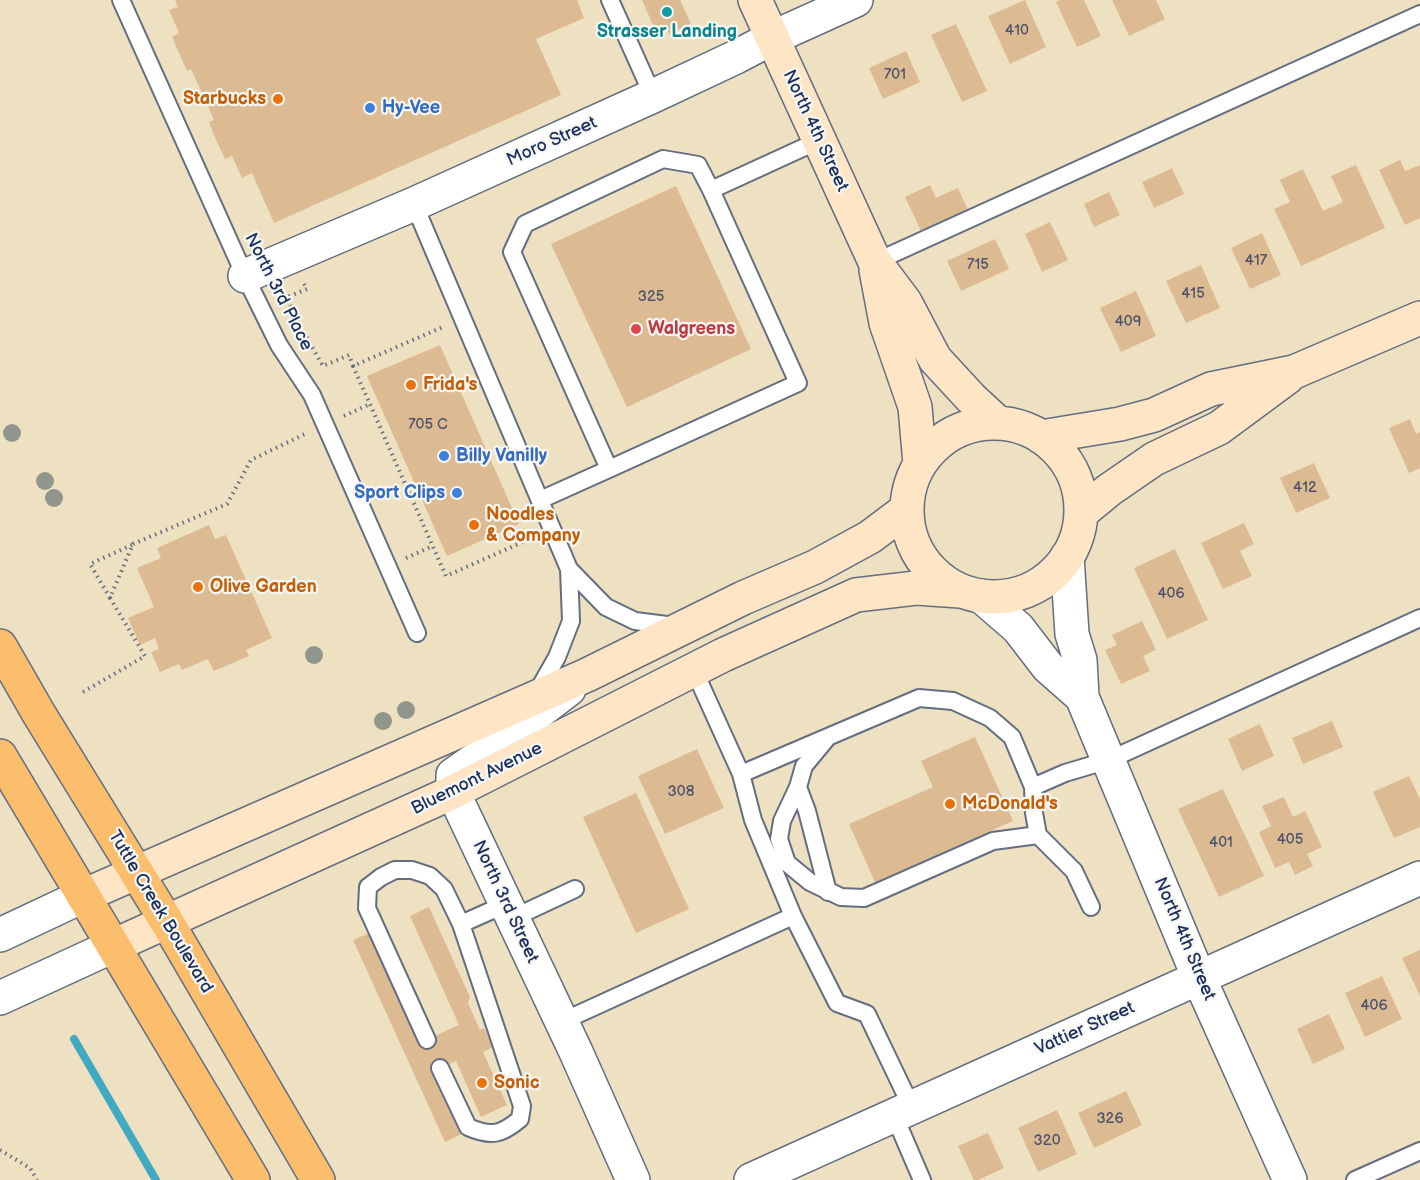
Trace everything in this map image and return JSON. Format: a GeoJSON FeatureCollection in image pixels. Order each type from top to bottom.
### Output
{"type":"FeatureCollection","features":[{"type":"Feature","properties":{"kind":"highway","name":"Tuttle Creek Boulevard"},"geometry":{"type":"LineString","coordinates":[[0,646],[39,714],[167,922],[318,1180]]}},
{"type":"Feature","properties":{"kind":"highway"},"geometry":{"type":"LineString","coordinates":[[0,756],[253,1180]]}},
{"type":"Feature","properties":{"kind":"main road","name":"North 4th Street"},"geometry":{"type":"LineString","coordinates":[[755,0],[875,262],[905,302],[935,359],[998,423]]}},
{"type":"Feature","properties":{"kind":"main road","name":"North 4th Street"},"geometry":{"type":"LineString","coordinates":[[875,262],[886,323],[915,407],[920,464]]}},
{"type":"Feature","properties":{"kind":"main road"},"geometry":{"type":"LineString","coordinates":[[1041,437],[1120,424],[1154,415],[1211,389],[1294,372],[1420,318]]}},
{"type":"Feature","properties":{"kind":"main road"},"geometry":{"type":"LineString","coordinates":[[1081,513],[1109,490],[1154,459],[1219,428],[1294,372]]}},
{"type":"Feature","properties":{"kind":"main road"},"geometry":{"type":"LineString","coordinates":[[998,423],[1018,426],[1041,437],[1063,456],[1073,474],[1079,492],[1081,513],[1077,535],[1067,557],[1047,579],[1023,592],[1003,597],[970,593],[940,579],[927,566],[915,548],[909,529],[906,510],[909,490],[920,464],[932,449],[949,436],[968,427],[998,423]]}},
{"type":"Feature","properties":{"kind":"main road"},"geometry":{"type":"LineString","coordinates":[[82,896],[587,675],[744,598],[816,567],[870,537],[906,510]]}},
{"type":"Feature","properties":{"kind":"main road","name":"Bluemont Avenue"},"geometry":{"type":"LineString","coordinates":[[113,946],[453,792],[762,636],[856,595],[916,588],[970,593]]}},
{"type":"Feature","properties":{"kind":"street","name":"Moro Street"},"geometry":{"type":"LineString","coordinates":[[245,276],[414,204],[652,96],[842,6]]}},
{"type":"Feature","properties":{"kind":"street","name":"North 4th Street"},"geometry":{"type":"LineString","coordinates":[[1067,557],[1072,634],[1080,660],[1082,697],[1199,978],[1290,1180]]}},
{"type":"Feature","properties":{"kind":"street","name":"North 4th Street"},"geometry":{"type":"LineString","coordinates":[[970,593],[1018,628],[1048,667],[1082,697]]}},
{"type":"Feature","properties":{"kind":"street"},"geometry":{"type":"LineString","coordinates":[[453,792],[453,774],[500,742],[587,675]]}},
{"type":"Feature","properties":{"kind":"street","name":"North 3rd Street"},"geometry":{"type":"LineString","coordinates":[[453,792],[633,1180]]}},
{"type":"Feature","properties":{"kind":"street","name":"Vattier Street"},"geometry":{"type":"LineString","coordinates":[[751,1180],[1420,878]]}},
{"type":"Feature","properties":{"kind":"street"},"geometry":{"type":"LineString","coordinates":[[0,935],[82,896]]}},
{"type":"Feature","properties":{"kind":"street","name":"Bluemont Avenue"},"geometry":{"type":"LineString","coordinates":[[0,998],[113,946]]}},
{"type":"Feature","properties":{"kind":"lane","name":"North 3rd Place"},"geometry":{"type":"LineString","coordinates":[[121,0],[245,276],[279,345],[312,395],[417,633]]}},
{"type":"Feature","properties":{"kind":"lane"},"geometry":{"type":"LineString","coordinates":[[610,0],[652,96]]}},
{"type":"Feature","properties":{"kind":"lane"},"geometry":{"type":"LineString","coordinates":[[875,262],[1420,14]]}},
{"type":"Feature","properties":{"kind":"lane"},"geometry":{"type":"LineString","coordinates":[[711,190],[820,140]]}},
{"type":"Feature","properties":{"kind":"lane"},"geometry":{"type":"LineString","coordinates":[[540,500],[609,469],[798,383],[698,165],[663,159],[525,224],[512,252],[609,469]]}},
{"type":"Feature","properties":{"kind":"lane"},"geometry":{"type":"LineString","coordinates":[[414,204],[569,569],[571,621],[557,657],[532,700]]}},
{"type":"Feature","properties":{"kind":"lane"},"geometry":{"type":"LineString","coordinates":[[569,569],[606,606],[635,621],[686,628]]}},
{"type":"Feature","properties":{"kind":"lane"},"geometry":{"type":"LineString","coordinates":[[1033,787],[1065,773],[1109,760],[1420,618]]}},
{"type":"Feature","properties":{"kind":"lane"},"geometry":{"type":"LineString","coordinates":[[693,670],[741,774],[753,820],[793,916],[837,1003],[867,1014],[903,1111],[922,1180]]}},
{"type":"Feature","properties":{"kind":"lane"},"geometry":{"type":"LineString","coordinates":[[741,774],[919,698],[953,701],[990,718],[1012,737],[1033,787],[1038,835],[1074,871],[1091,907]]}},
{"type":"Feature","properties":{"kind":"lane"},"geometry":{"type":"LineString","coordinates":[[828,737],[804,766],[798,787],[782,821],[779,838],[787,863],[810,882],[828,892],[841,897],[864,898],[993,841],[1038,835]]}},
{"type":"Feature","properties":{"kind":"lane"},"geometry":{"type":"LineString","coordinates":[[798,787],[807,811],[828,892]]}},
{"type":"Feature","properties":{"kind":"lane"},"geometry":{"type":"LineString","coordinates":[[427,1040],[367,908],[368,887],[395,870],[412,870],[429,876],[444,889],[461,924],[522,1106],[520,1119],[505,1132],[484,1134],[468,1127],[440,1068]]}},
{"type":"Feature","properties":{"kind":"lane"},"geometry":{"type":"LineString","coordinates":[[461,924],[575,889]]}},
{"type":"Feature","properties":{"kind":"lane"},"geometry":{"type":"LineString","coordinates":[[561,1022],[620,987],[793,916]]}},
{"type":"Feature","properties":{"kind":"lane"},"geometry":{"type":"LineString","coordinates":[[1355,1180],[1420,1151]]}},
{"type":"Feature","properties":{"kind":"path"},"geometry":{"type":"LineString","coordinates":[[303,280],[307,289],[287,297],[296,319],[324,366],[349,355],[446,576],[535,536]]}},
{"type":"Feature","properties":{"kind":"path"},"geometry":{"type":"LineString","coordinates":[[353,366],[443,327]]}},
{"type":"Feature","properties":{"kind":"path"},"geometry":{"type":"LineString","coordinates":[[83,693],[145,656],[90,564],[227,504],[251,460]]}},
{"type":"Feature","properties":{"kind":"path"},"geometry":{"type":"LineString","coordinates":[[110,598],[133,544]]}},
{"type":"Feature","properties":{"kind":"path"},"geometry":{"type":"LineString","coordinates":[[0,1149],[30,1168],[38,1180]]}},
{"type":"Feature","properties":{"kind":"building","name":"Hy-Vee"},"geometry":{"type":"Polygon","coordinates":[[[175,0],[577,0],[584,18],[536,39],[561,95],[274,223],[252,173],[242,178],[232,156],[225,159],[216,140],[209,122],[214,120],[191,69],[187,71],[172,37],[179,33],[169,10],[178,7],[175,0]]]}},
{"type":"Feature","properties":{"kind":"building","name":"Strasser Landing"},"geometry":{"type":"Polygon","coordinates":[[[642,0],[680,0],[691,24],[669,34],[667,28],[656,32],[642,0]]]}},
{"type":"Feature","properties":{"kind":"building"},"geometry":{"type":"Polygon","coordinates":[[[1025,0],[1046,47],[1010,64],[988,16],[1025,0]]]}},
{"type":"Feature","properties":{"kind":"building"},"geometry":{"type":"Polygon","coordinates":[[[1084,0],[1101,36],[1077,47],[1056,2],[1084,0]]]}},
{"type":"Feature","properties":{"kind":"building"},"geometry":{"type":"Polygon","coordinates":[[[1112,0],[1156,0],[1165,19],[1129,36],[1112,0]]]}},
{"type":"Feature","properties":{"kind":"building"},"geometry":{"type":"Polygon","coordinates":[[[956,24],[987,91],[962,102],[931,35],[956,24]]]}},
{"type":"Feature","properties":{"kind":"building"},"geometry":{"type":"Polygon","coordinates":[[[906,51],[920,82],[883,99],[869,68],[906,51]]]}},
{"type":"Feature","properties":{"kind":"building"},"geometry":{"type":"Polygon","coordinates":[[[1400,160],[1405,171],[1420,165],[1420,218],[1405,225],[1379,170],[1400,160]]]}},
{"type":"Feature","properties":{"kind":"building"},"geometry":{"type":"Polygon","coordinates":[[[1356,165],[1385,228],[1301,266],[1274,209],[1290,202],[1280,180],[1303,169],[1323,211],[1343,202],[1331,176],[1356,165]]]}},
{"type":"Feature","properties":{"kind":"building"},"geometry":{"type":"Polygon","coordinates":[[[1172,168],[1184,194],[1154,208],[1142,182],[1172,168]]]}},
{"type":"Feature","properties":{"kind":"building"},"geometry":{"type":"Polygon","coordinates":[[[930,185],[936,198],[958,188],[968,210],[921,231],[905,197],[930,185]]]}},
{"type":"Feature","properties":{"kind":"building","name":"Walgreens"},"geometry":{"type":"Polygon","coordinates":[[[676,186],[751,349],[627,407],[551,244],[676,186]]]}},
{"type":"Feature","properties":{"kind":"building"},"geometry":{"type":"Polygon","coordinates":[[[1109,192],[1120,215],[1094,227],[1084,204],[1109,192]]]}},
{"type":"Feature","properties":{"kind":"building"},"geometry":{"type":"Polygon","coordinates":[[[1050,222],[1068,260],[1042,272],[1025,234],[1050,222]]]}},
{"type":"Feature","properties":{"kind":"building"},"geometry":{"type":"Polygon","coordinates":[[[1262,233],[1281,275],[1250,289],[1231,248],[1262,233]]]}},
{"type":"Feature","properties":{"kind":"building"},"geometry":{"type":"Polygon","coordinates":[[[995,239],[1009,269],[961,291],[947,261],[995,239]]]}},
{"type":"Feature","properties":{"kind":"building"},"geometry":{"type":"Polygon","coordinates":[[[1201,265],[1220,308],[1186,323],[1166,281],[1201,265]]]}},
{"type":"Feature","properties":{"kind":"building"},"geometry":{"type":"Polygon","coordinates":[[[1136,291],[1156,336],[1121,352],[1100,308],[1136,291]]]}},
{"type":"Feature","properties":{"kind":"building"},"geometry":{"type":"Polygon","coordinates":[[[440,345],[519,524],[447,556],[367,376],[440,345]]]}},
{"type":"Feature","properties":{"kind":"building"},"geometry":{"type":"Polygon","coordinates":[[[1410,419],[1416,434],[1420,432],[1420,468],[1409,473],[1389,428],[1410,419]]]}},
{"type":"Feature","properties":{"kind":"building"},"geometry":{"type":"Polygon","coordinates":[[[1314,463],[1330,498],[1296,513],[1280,478],[1314,463]]]}},
{"type":"Feature","properties":{"kind":"building"},"geometry":{"type":"Polygon","coordinates":[[[1244,523],[1254,544],[1240,551],[1252,576],[1223,589],[1201,543],[1244,523]]]}},
{"type":"Feature","properties":{"kind":"building","name":"Olive Garden"},"geometry":{"type":"Polygon","coordinates":[[[209,525],[215,539],[226,535],[272,638],[246,650],[249,656],[214,671],[208,659],[182,670],[179,664],[160,672],[151,652],[159,649],[155,638],[140,645],[128,618],[154,607],[137,568],[161,558],[157,548],[209,525]]]}},
{"type":"Feature","properties":{"kind":"building"},"geometry":{"type":"Polygon","coordinates":[[[1175,549],[1208,620],[1167,639],[1134,568],[1175,549]]]}},
{"type":"Feature","properties":{"kind":"building"},"geometry":{"type":"Polygon","coordinates":[[[1142,621],[1156,650],[1143,656],[1150,671],[1121,684],[1105,650],[1117,645],[1112,635],[1142,621]]]}},
{"type":"Feature","properties":{"kind":"building"},"geometry":{"type":"Polygon","coordinates":[[[1332,721],[1343,747],[1303,764],[1292,738],[1332,721]]]}},
{"type":"Feature","properties":{"kind":"building"},"geometry":{"type":"Polygon","coordinates":[[[1260,724],[1274,756],[1242,771],[1228,739],[1260,724]]]}},
{"type":"Feature","properties":{"kind":"building","name":"McDonald's"},"geometry":{"type":"Polygon","coordinates":[[[975,737],[1013,821],[875,882],[849,824],[933,787],[921,761],[975,737]]]}},
{"type":"Feature","properties":{"kind":"building"},"geometry":{"type":"Polygon","coordinates":[[[697,749],[724,808],[665,834],[638,776],[697,749]]]}},
{"type":"Feature","properties":{"kind":"building"},"geometry":{"type":"Polygon","coordinates":[[[1409,776],[1420,799],[1420,827],[1394,838],[1373,792],[1409,776]]]}},
{"type":"Feature","properties":{"kind":"building"},"geometry":{"type":"Polygon","coordinates":[[[1223,789],[1264,876],[1219,897],[1178,809],[1223,789]]]}},
{"type":"Feature","properties":{"kind":"building"},"geometry":{"type":"Polygon","coordinates":[[[636,793],[689,909],[636,933],[583,817],[636,793]]]}},
{"type":"Feature","properties":{"kind":"building"},"geometry":{"type":"Polygon","coordinates":[[[1284,797],[1293,817],[1305,811],[1322,847],[1307,854],[1313,866],[1295,875],[1289,862],[1275,868],[1259,832],[1271,826],[1262,806],[1284,797]]]}},
{"type":"Feature","properties":{"kind":"building"},"geometry":{"type":"Polygon","coordinates":[[[429,907],[470,997],[468,1003],[480,1030],[484,1028],[493,1047],[483,1052],[507,1105],[481,1117],[456,1061],[437,1069],[466,1132],[445,1142],[353,940],[374,931],[424,1041],[459,1025],[410,916],[429,907]]]}},
{"type":"Feature","properties":{"kind":"building"},"geometry":{"type":"Polygon","coordinates":[[[1420,950],[1420,996],[1402,958],[1420,950]]]}},
{"type":"Feature","properties":{"kind":"building"},"geometry":{"type":"Polygon","coordinates":[[[1382,976],[1402,1019],[1365,1037],[1345,993],[1382,976]]]}},
{"type":"Feature","properties":{"kind":"building"},"geometry":{"type":"Polygon","coordinates":[[[1329,1014],[1345,1049],[1313,1064],[1297,1029],[1329,1014]]]}},
{"type":"Feature","properties":{"kind":"building"},"geometry":{"type":"Polygon","coordinates":[[[1126,1091],[1142,1125],[1094,1148],[1078,1113],[1126,1091]]]}},
{"type":"Feature","properties":{"kind":"building"},"geometry":{"type":"Polygon","coordinates":[[[1057,1110],[1077,1154],[1038,1172],[1018,1128],[1057,1110]]]}},
{"type":"Feature","properties":{"kind":"building"},"geometry":{"type":"Polygon","coordinates":[[[988,1133],[1004,1168],[974,1180],[958,1146],[988,1133]]]}},
{"type":"Feature","properties":{"kind":"waterway"},"geometry":{"type":"LineString","coordinates":[[74,1039],[156,1180]]}},
{"type":"Feature","properties":{"kind":"place","name":"Strasser Landing"},"geometry":{"type":"Point","coordinates":[667,12]}},
{"type":"Feature","properties":{"kind":"place","name":"Starbucks"},"geometry":{"type":"Point","coordinates":[278,99]}},
{"type":"Feature","properties":{"kind":"place","name":"Hy-Vee"},"geometry":{"type":"Point","coordinates":[370,108]}},
{"type":"Feature","properties":{"kind":"place","name":"Walgreens"},"geometry":{"type":"Point","coordinates":[636,329]}},
{"type":"Feature","properties":{"kind":"place","name":"Frida's"},"geometry":{"type":"Point","coordinates":[411,385]}},
{"type":"Feature","properties":{"kind":"place","name":"Billy Vanilly"},"geometry":{"type":"Point","coordinates":[444,456]}},
{"type":"Feature","properties":{"kind":"place","name":"Sport Clips"},"geometry":{"type":"Point","coordinates":[457,493]}},
{"type":"Feature","properties":{"kind":"place","name":"Noodles & Company"},"geometry":{"type":"Point","coordinates":[474,525]}},
{"type":"Feature","properties":{"kind":"place","name":"Olive Garden"},"geometry":{"type":"Point","coordinates":[198,587]}},
{"type":"Feature","properties":{"kind":"place","name":"McDonald's"},"geometry":{"type":"Point","coordinates":[950,804]}},
{"type":"Feature","properties":{"kind":"place","name":"Sonic"},"geometry":{"type":"Point","coordinates":[482,1083]}}]}
